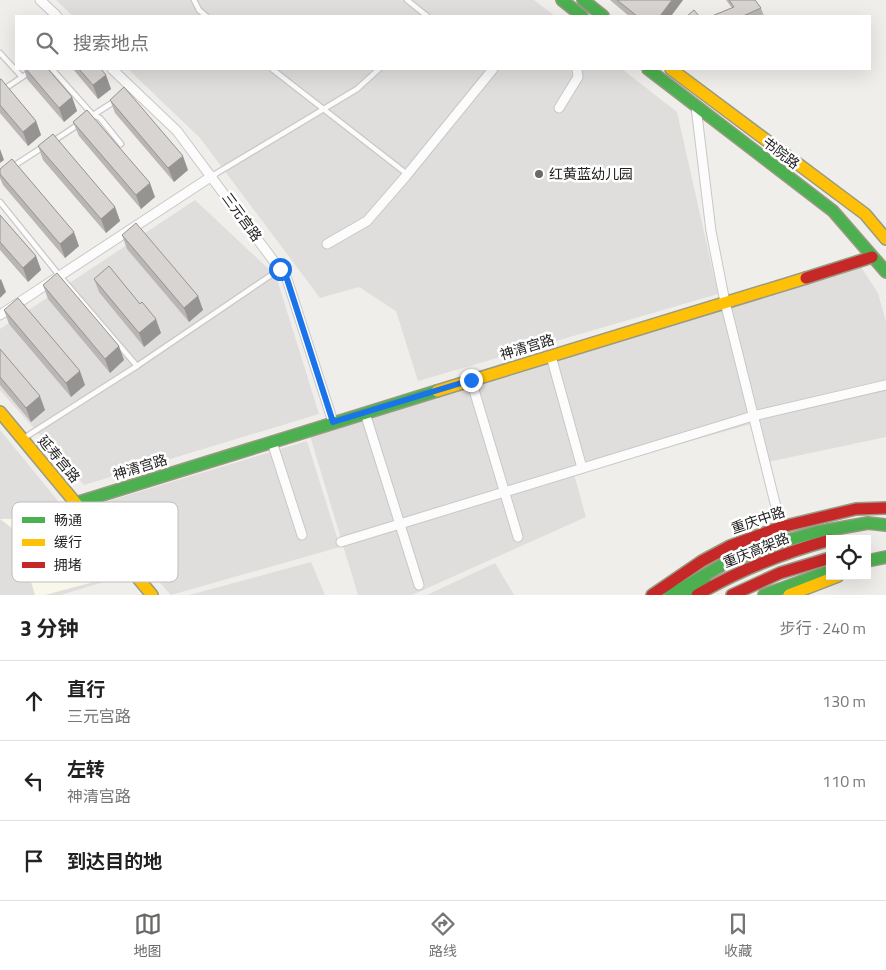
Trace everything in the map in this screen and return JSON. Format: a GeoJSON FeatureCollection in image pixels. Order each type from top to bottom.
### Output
{"type":"FeatureCollection","features":[{"type":"Feature","properties":{"kind":"main road"},"geometry":{"type":"LineString","coordinates":[[562,0],[581,15]]}},
{"type":"Feature","properties":{"kind":"main road"},"geometry":{"type":"LineString","coordinates":[[583,0],[602,15]]}},
{"type":"Feature","properties":{"kind":"main road","name":"书院路"},"geometry":{"type":"LineString","coordinates":[[649,70],[833,211],[857,236],[886,272]]}},
{"type":"Feature","properties":{"kind":"main road","name":"书院路"},"geometry":{"type":"LineString","coordinates":[[672,70],[865,214],[886,239]]}},
{"type":"Feature","properties":{"kind":"main road","name":"神清宫路"},"geometry":{"type":"LineString","coordinates":[[79,502],[333,422],[872,257]]}},
{"type":"Feature","properties":{"kind":"main road","name":"延寿宫路"},"geometry":{"type":"LineString","coordinates":[[0,412],[75,502]]}},
{"type":"Feature","properties":{"kind":"main road","name":"重庆中路"},"geometry":{"type":"LineString","coordinates":[[652,595],[709,557],[730,546],[781,526],[856,509],[886,508]]}},
{"type":"Feature","properties":{"kind":"main road"},"geometry":{"type":"LineString","coordinates":[[670,595],[724,564],[778,542],[859,524],[868,523],[886,526]]}},
{"type":"Feature","properties":{"kind":"main road"},"geometry":{"type":"LineString","coordinates":[[687,595],[734,567],[784,547],[820,538],[886,526]]}},
{"type":"Feature","properties":{"kind":"main road"},"geometry":{"type":"LineString","coordinates":[[862,535],[886,531]]}},
{"type":"Feature","properties":{"kind":"main road","name":"重庆高架路"},"geometry":{"type":"LineString","coordinates":[[697,595],[740,570],[787,552],[826,541]]}},
{"type":"Feature","properties":{"kind":"main road"},"geometry":{"type":"LineString","coordinates":[[871,551],[886,549]]}},
{"type":"Feature","properties":{"kind":"main road"},"geometry":{"type":"LineString","coordinates":[[871,555],[886,555]]}},
{"type":"Feature","properties":{"kind":"main road"},"geometry":{"type":"LineString","coordinates":[[871,560],[886,555]]}},
{"type":"Feature","properties":{"kind":"main road"},"geometry":{"type":"LineString","coordinates":[[732,595],[749,585],[798,566],[826,559]]}},
{"type":"Feature","properties":{"kind":"main road"},"geometry":{"type":"LineString","coordinates":[[871,567],[886,565]]}},
{"type":"Feature","properties":{"kind":"main road"},"geometry":{"type":"LineString","coordinates":[[745,595],[809,570],[826,566]]}},
{"type":"Feature","properties":{"kind":"main road"},"geometry":{"type":"LineString","coordinates":[[764,595],[826,572]]}},
{"type":"Feature","properties":{"kind":"main road"},"geometry":{"type":"LineString","coordinates":[[789,595],[828,580]]}},
{"type":"Feature","properties":{"kind":"main road","name":"延寿宫路"},"geometry":{"type":"LineString","coordinates":[[141,582],[152,595]]}},
{"type":"Feature","properties":{"kind":"street"},"geometry":{"type":"LineString","coordinates":[[40,0],[56,15]]}},
{"type":"Feature","properties":{"kind":"street","name":"三元宫路"},"geometry":{"type":"LineString","coordinates":[[113,70],[130,92],[177,131],[287,279],[333,422]]}},
{"type":"Feature","properties":{"kind":"street"},"geometry":{"type":"LineString","coordinates":[[327,244],[366,220],[407,175],[491,70]]}},
{"type":"Feature","properties":{"kind":"street"},"geometry":{"type":"LineString","coordinates":[[559,108],[578,77],[577,70]]}},
{"type":"Feature","properties":{"kind":"street"},"geometry":{"type":"LineString","coordinates":[[696,107],[711,231],[753,416],[781,526]]}},
{"type":"Feature","properties":{"kind":"street"},"geometry":{"type":"LineString","coordinates":[[0,315],[212,176]]}},
{"type":"Feature","properties":{"kind":"street"},"geometry":{"type":"LineString","coordinates":[[551,356],[582,468]]}},
{"type":"Feature","properties":{"kind":"street"},"geometry":{"type":"LineString","coordinates":[[471,380],[518,537]]}},
{"type":"Feature","properties":{"kind":"street"},"geometry":{"type":"LineString","coordinates":[[340,542],[753,416],[886,385]]}},
{"type":"Feature","properties":{"kind":"street"},"geometry":{"type":"LineString","coordinates":[[365,413],[419,585]]}},
{"type":"Feature","properties":{"kind":"street"},"geometry":{"type":"LineString","coordinates":[[272,442],[302,535]]}},
{"type":"Feature","properties":{"kind":"lane"},"geometry":{"type":"LineString","coordinates":[[194,0],[199,10],[205,15]]}},
{"type":"Feature","properties":{"kind":"lane"},"geometry":{"type":"LineString","coordinates":[[407,0],[426,15]]}},
{"type":"Feature","properties":{"kind":"lane"},"geometry":{"type":"LineString","coordinates":[[0,53],[22,78]]}},
{"type":"Feature","properties":{"kind":"lane"},"geometry":{"type":"LineString","coordinates":[[0,92],[33,70]]}},
{"type":"Feature","properties":{"kind":"lane"},"geometry":{"type":"LineString","coordinates":[[53,70],[93,115],[100,118],[121,144]]}},
{"type":"Feature","properties":{"kind":"lane"},"geometry":{"type":"LineString","coordinates":[[273,70],[407,175]]}},
{"type":"Feature","properties":{"kind":"lane"},"geometry":{"type":"LineString","coordinates":[[212,176],[357,89],[378,70]]}},
{"type":"Feature","properties":{"kind":"lane"},"geometry":{"type":"LineString","coordinates":[[8,170],[117,99]]}},
{"type":"Feature","properties":{"kind":"lane"},"geometry":{"type":"LineString","coordinates":[[0,202],[136,366]]}},
{"type":"Feature","properties":{"kind":"lane"},"geometry":{"type":"LineString","coordinates":[[23,439],[280,269]]}},
{"type":"Feature","properties":{"kind":"shaded area"},"geometry":{"type":"Polygon","coordinates":[[[56,0],[534,0],[554,15],[72,15],[56,0]]]}},
{"type":"Feature","properties":{"kind":"shaded area"},"geometry":{"type":"Polygon","coordinates":[[[129,70],[623,70],[677,112],[718,294],[418,381],[396,311],[359,287],[320,298],[200,138],[129,70]]]}},
{"type":"Feature","properties":{"kind":"shaded area"},"geometry":{"type":"Polygon","coordinates":[[[195,200],[276,276],[319,414],[84,485],[0,390],[0,329],[195,200]]]}},
{"type":"Feature","properties":{"kind":"shaded area"},"geometry":{"type":"Polygon","coordinates":[[[859,264],[878,293],[886,322],[886,437],[768,462],[758,422],[574,474],[586,517],[412,595],[358,595],[310,436],[859,264]]]}},
{"type":"Feature","properties":{"kind":"shaded area"},"geometry":{"type":"Polygon","coordinates":[[[0,430],[59,502],[12,502],[12,582],[104,582],[61,595],[0,595],[0,430]]]}},
{"type":"Feature","properties":{"kind":"shaded area"},"geometry":{"type":"Polygon","coordinates":[[[307,441],[340,547],[171,595],[159,582],[178,582],[178,502],[105,502],[307,441]]]}},
{"type":"Feature","properties":{"kind":"shaded area"},"geometry":{"type":"Polygon","coordinates":[[[0,519],[12,519],[12,528],[0,519]]]}},
{"type":"Feature","properties":{"kind":"shaded area"},"geometry":{"type":"Polygon","coordinates":[[[311,562],[325,595],[189,595],[311,562]]]}},
{"type":"Feature","properties":{"kind":"shaded area"},"geometry":{"type":"Polygon","coordinates":[[[495,563],[514,595],[427,595],[495,563]]]}},
{"type":"Feature","properties":{"kind":"shaded area"},"geometry":{"type":"Polygon","coordinates":[[[31,582],[94,582],[45,595],[35,595],[31,582]]]}},
{"type":"Feature","properties":{"kind":"building"},"geometry":{"type":"Polygon","coordinates":[[[617,0],[672,0],[661,15],[636,15],[617,0]]]}},
{"type":"Feature","properties":{"kind":"building"},"geometry":{"type":"Polygon","coordinates":[[[729,0],[755,0],[761,8],[745,15],[714,15],[734,7],[729,0]]]}},
{"type":"Feature","properties":{"kind":"building"},"geometry":{"type":"Polygon","coordinates":[[[694,10],[698,15],[688,15],[694,10]]]}},
{"type":"Feature","properties":{"kind":"building"},"geometry":{"type":"Polygon","coordinates":[[[27,70],[49,70],[72,97],[59,108],[27,70]]]}},
{"type":"Feature","properties":{"kind":"building"},"geometry":{"type":"Polygon","coordinates":[[[80,70],[102,70],[106,75],[93,85],[80,70]]]}},
{"type":"Feature","properties":{"kind":"building"},"geometry":{"type":"Polygon","coordinates":[[[0,79],[36,121],[23,132],[0,105],[0,79]]]}},
{"type":"Feature","properties":{"kind":"building"},"geometry":{"type":"Polygon","coordinates":[[[124,87],[183,156],[168,168],[110,100],[124,87]]]}},
{"type":"Feature","properties":{"kind":"building"},"geometry":{"type":"Polygon","coordinates":[[[87,110],[150,183],[136,195],[73,122],[87,110]]]}},
{"type":"Feature","properties":{"kind":"building"},"geometry":{"type":"Polygon","coordinates":[[[53,134],[115,207],[101,219],[38,146],[53,134]]]}},
{"type":"Feature","properties":{"kind":"building"},"geometry":{"type":"Polygon","coordinates":[[[12,159],[74,232],[60,244],[0,174],[0,169],[12,159]]]}},
{"type":"Feature","properties":{"kind":"building"},"geometry":{"type":"Polygon","coordinates":[[[0,215],[36,256],[23,268],[0,242],[0,215]]]}},
{"type":"Feature","properties":{"kind":"building"},"geometry":{"type":"Polygon","coordinates":[[[136,223],[198,296],[184,308],[122,235],[136,223]]]}},
{"type":"Feature","properties":{"kind":"building"},"geometry":{"type":"Polygon","coordinates":[[[109,266],[140,304],[142,302],[156,319],[139,333],[94,279],[109,266]]]}},
{"type":"Feature","properties":{"kind":"building"},"geometry":{"type":"Polygon","coordinates":[[[57,273],[119,346],[105,359],[43,285],[57,273]]]}},
{"type":"Feature","properties":{"kind":"building"},"geometry":{"type":"Polygon","coordinates":[[[18,298],[80,371],[66,383],[4,310],[18,298]]]}},
{"type":"Feature","properties":{"kind":"building"},"geometry":{"type":"Polygon","coordinates":[[[0,349],[40,396],[26,408],[0,377],[0,349]]]}},
{"type":"Feature","properties":{"kind":"traffic: fast"},"geometry":{"type":"LineString","coordinates":[[562,0],[581,15]]}},
{"type":"Feature","properties":{"kind":"traffic: fast"},"geometry":{"type":"LineString","coordinates":[[583,0],[602,15]]}},
{"type":"Feature","properties":{"kind":"traffic: fast"},"geometry":{"type":"LineString","coordinates":[[649,70],[833,211],[886,272]]}},
{"type":"Feature","properties":{"kind":"traffic: fast"},"geometry":{"type":"LineString","coordinates":[[79,502],[437,391]]}},
{"type":"Feature","properties":{"kind":"traffic: fast"},"geometry":{"type":"LineString","coordinates":[[670,595],[724,564],[778,543],[817,532],[868,523],[886,525]]}},
{"type":"Feature","properties":{"kind":"traffic: fast"},"geometry":{"type":"LineString","coordinates":[[871,560],[886,557]]}},
{"type":"Feature","properties":{"kind":"traffic: fast"},"geometry":{"type":"LineString","coordinates":[[764,595],[826,572]]}},
{"type":"Feature","properties":{"kind":"traffic: fast"},"geometry":{"type":"LineString","coordinates":[[687,595],[706,584]]}},
{"type":"Feature","properties":{"kind":"traffic: slow"},"geometry":{"type":"LineString","coordinates":[[672,70],[865,214],[886,239]]}},
{"type":"Feature","properties":{"kind":"traffic: slow"},"geometry":{"type":"LineString","coordinates":[[437,391],[806,278]]}},
{"type":"Feature","properties":{"kind":"traffic: slow"},"geometry":{"type":"LineString","coordinates":[[0,412],[75,502]]}},
{"type":"Feature","properties":{"kind":"traffic: slow"},"geometry":{"type":"LineString","coordinates":[[789,595],[828,580]]}},
{"type":"Feature","properties":{"kind":"traffic: slow"},"geometry":{"type":"LineString","coordinates":[[141,582],[152,595]]}},
{"type":"Feature","properties":{"kind":"traffic: jam"},"geometry":{"type":"LineString","coordinates":[[806,278],[872,257]]}},
{"type":"Feature","properties":{"kind":"traffic: jam"},"geometry":{"type":"LineString","coordinates":[[652,595],[702,561],[730,546],[781,527],[856,509],[886,508]]}},
{"type":"Feature","properties":{"kind":"traffic: jam"},"geometry":{"type":"LineString","coordinates":[[697,595],[762,563],[826,541]]}},
{"type":"Feature","properties":{"kind":"traffic: jam"},"geometry":{"type":"LineString","coordinates":[[732,595],[780,573],[826,559]]}},
{"type":"Feature","properties":{"kind":"place","name":"红黄蓝幼儿园"},"geometry":{"type":"Point","coordinates":[539,174]}},
{"type":"Feature","properties":{"kind":"route"},"geometry":{"type":"LineString","coordinates":[[280,269],[287,279],[333,422],[471,380]]}}]}
